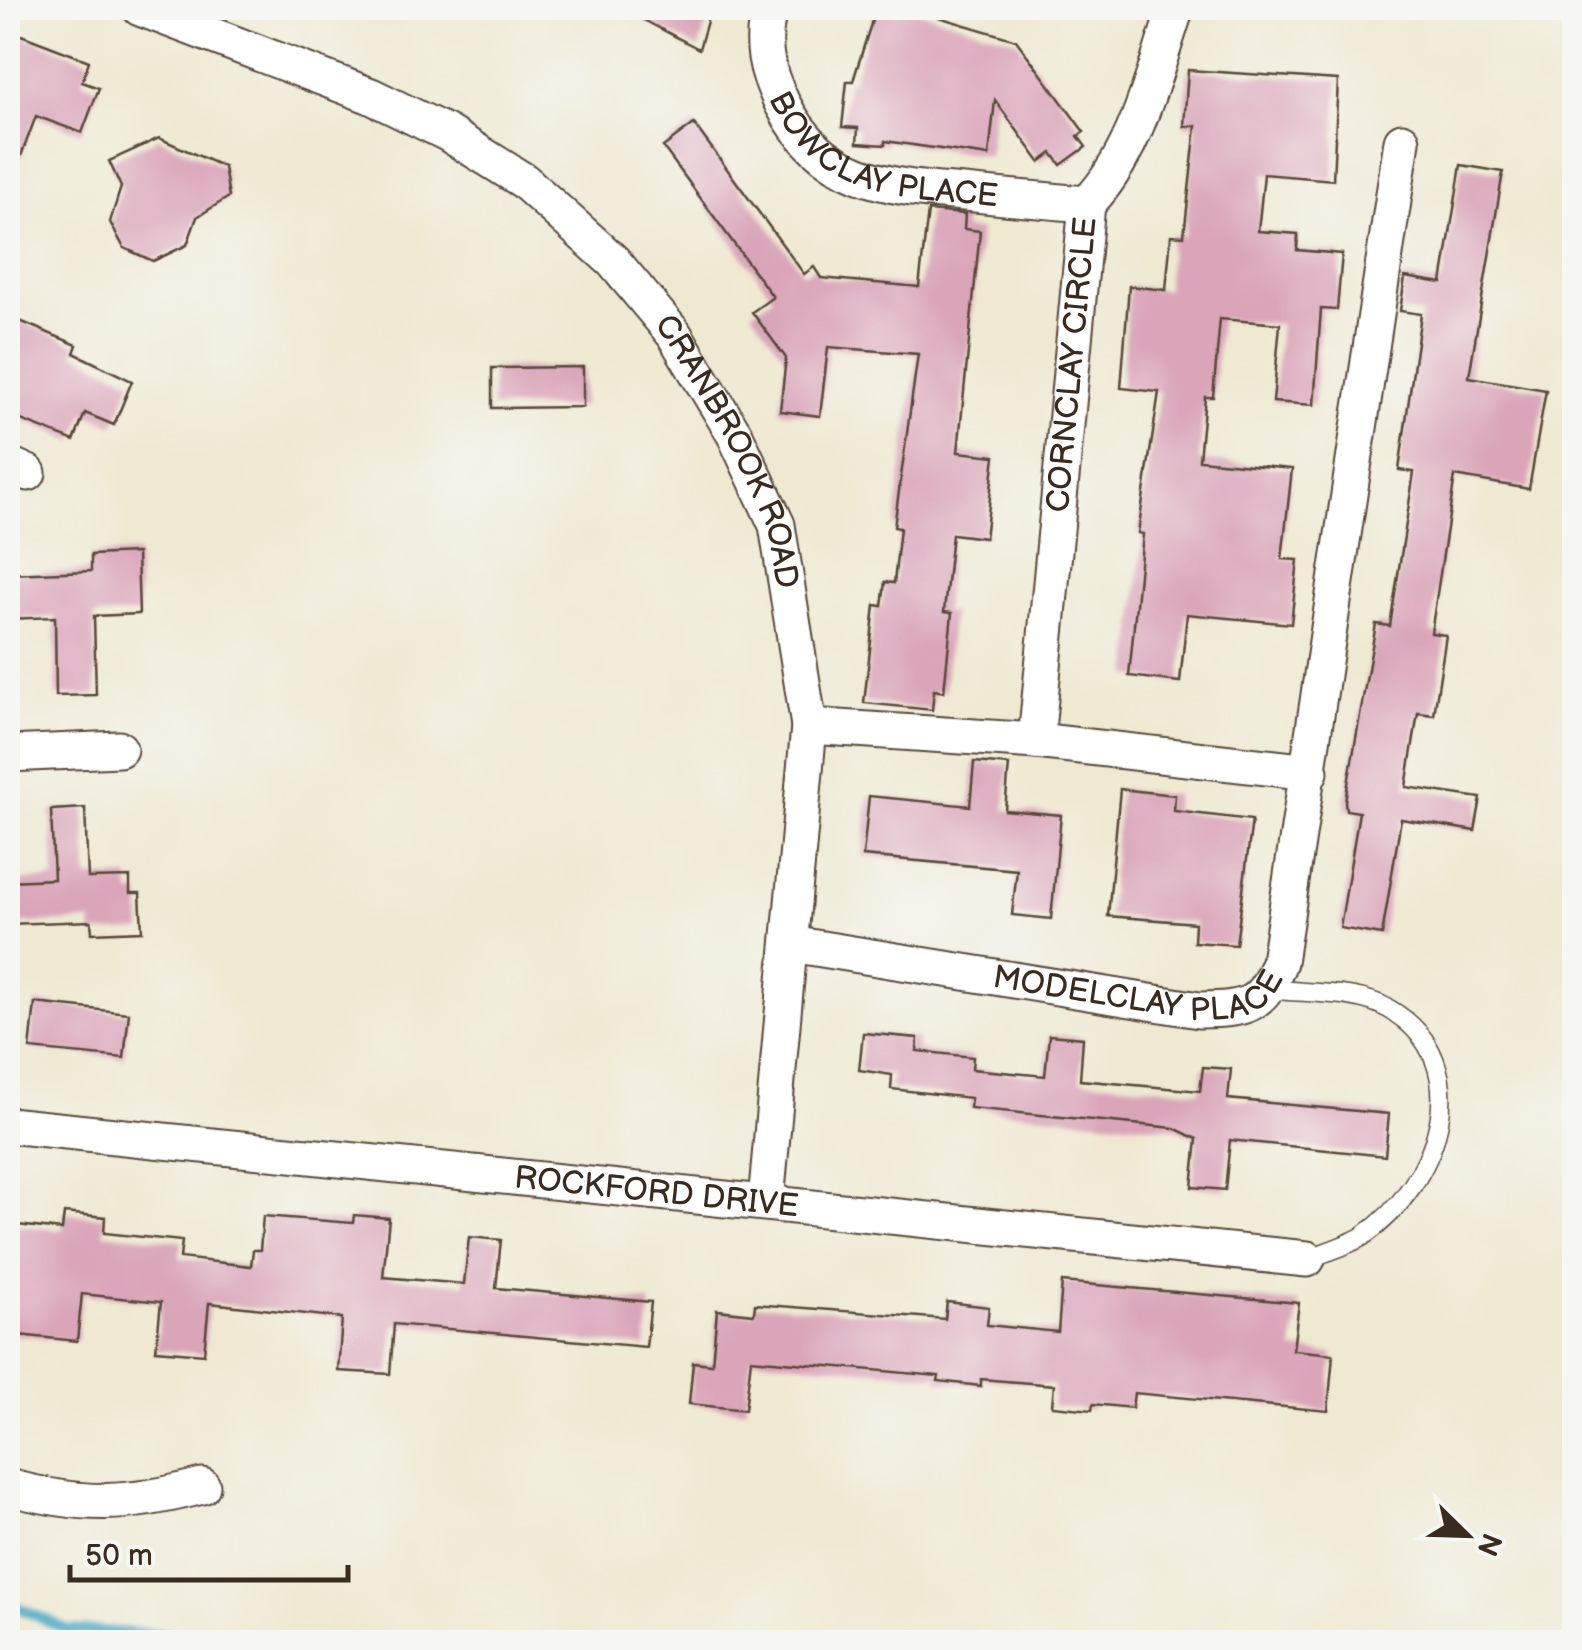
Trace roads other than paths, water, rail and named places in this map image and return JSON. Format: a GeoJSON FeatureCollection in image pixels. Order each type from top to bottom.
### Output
{"type":"FeatureCollection","features":[{"type":"Feature","properties":{"kind":"street","name":"CRANBROOK ROAD"},"geometry":{"type":"LineString","coordinates":[[140,8],[371,96],[447,133],[524,181],[612,261],[674,334],[736,435],[776,525],[809,726],[766,1202]]}},
{"type":"Feature","properties":{"kind":"street","name":"BOWCLAY PLACE"},"geometry":{"type":"LineString","coordinates":[[770,8],[763,53],[771,81],[807,140],[837,165],[888,187],[1087,204]]}},
{"type":"Feature","properties":{"kind":"street","name":"CORNCLAY CIRCLE"},"geometry":{"type":"LineString","coordinates":[[1036,741],[1087,204],[1104,186],[1132,133],[1176,8]]}},
{"type":"Feature","properties":{"kind":"street","name":"MODELCLAY PLACE"},"geometry":{"type":"LineString","coordinates":[[790,944],[1200,1010],[1242,1009],[1269,989],[1279,962],[1310,772],[1402,141]]}},
{"type":"Feature","properties":{"kind":"street"},"geometry":{"type":"LineString","coordinates":[[809,726],[1036,741],[1310,772]]}},
{"type":"Feature","properties":{"kind":"street"},"geometry":{"type":"LineString","coordinates":[[8,754],[119,749]]}},
{"type":"Feature","properties":{"kind":"street","name":"ROCKFORD DRIVE"},"geometry":{"type":"LineString","coordinates":[[8,1125],[1307,1259]]}},
{"type":"Feature","properties":{"kind":"street"},"geometry":{"type":"LineString","coordinates":[[8,1486],[92,1505],[139,1501],[202,1486]]}},
{"type":"Feature","properties":{"kind":"lane"},"geometry":{"type":"LineString","coordinates":[[1269,989],[1366,1000],[1388,1008],[1419,1032],[1441,1073],[1445,1101],[1435,1139],[1414,1186],[1361,1238],[1307,1259]]}},
{"type":"Feature","properties":{"kind":"waterway"},"geometry":{"type":"LineString","coordinates":[[8,1603],[68,1630],[161,1634],[198,1642]]}}]}
